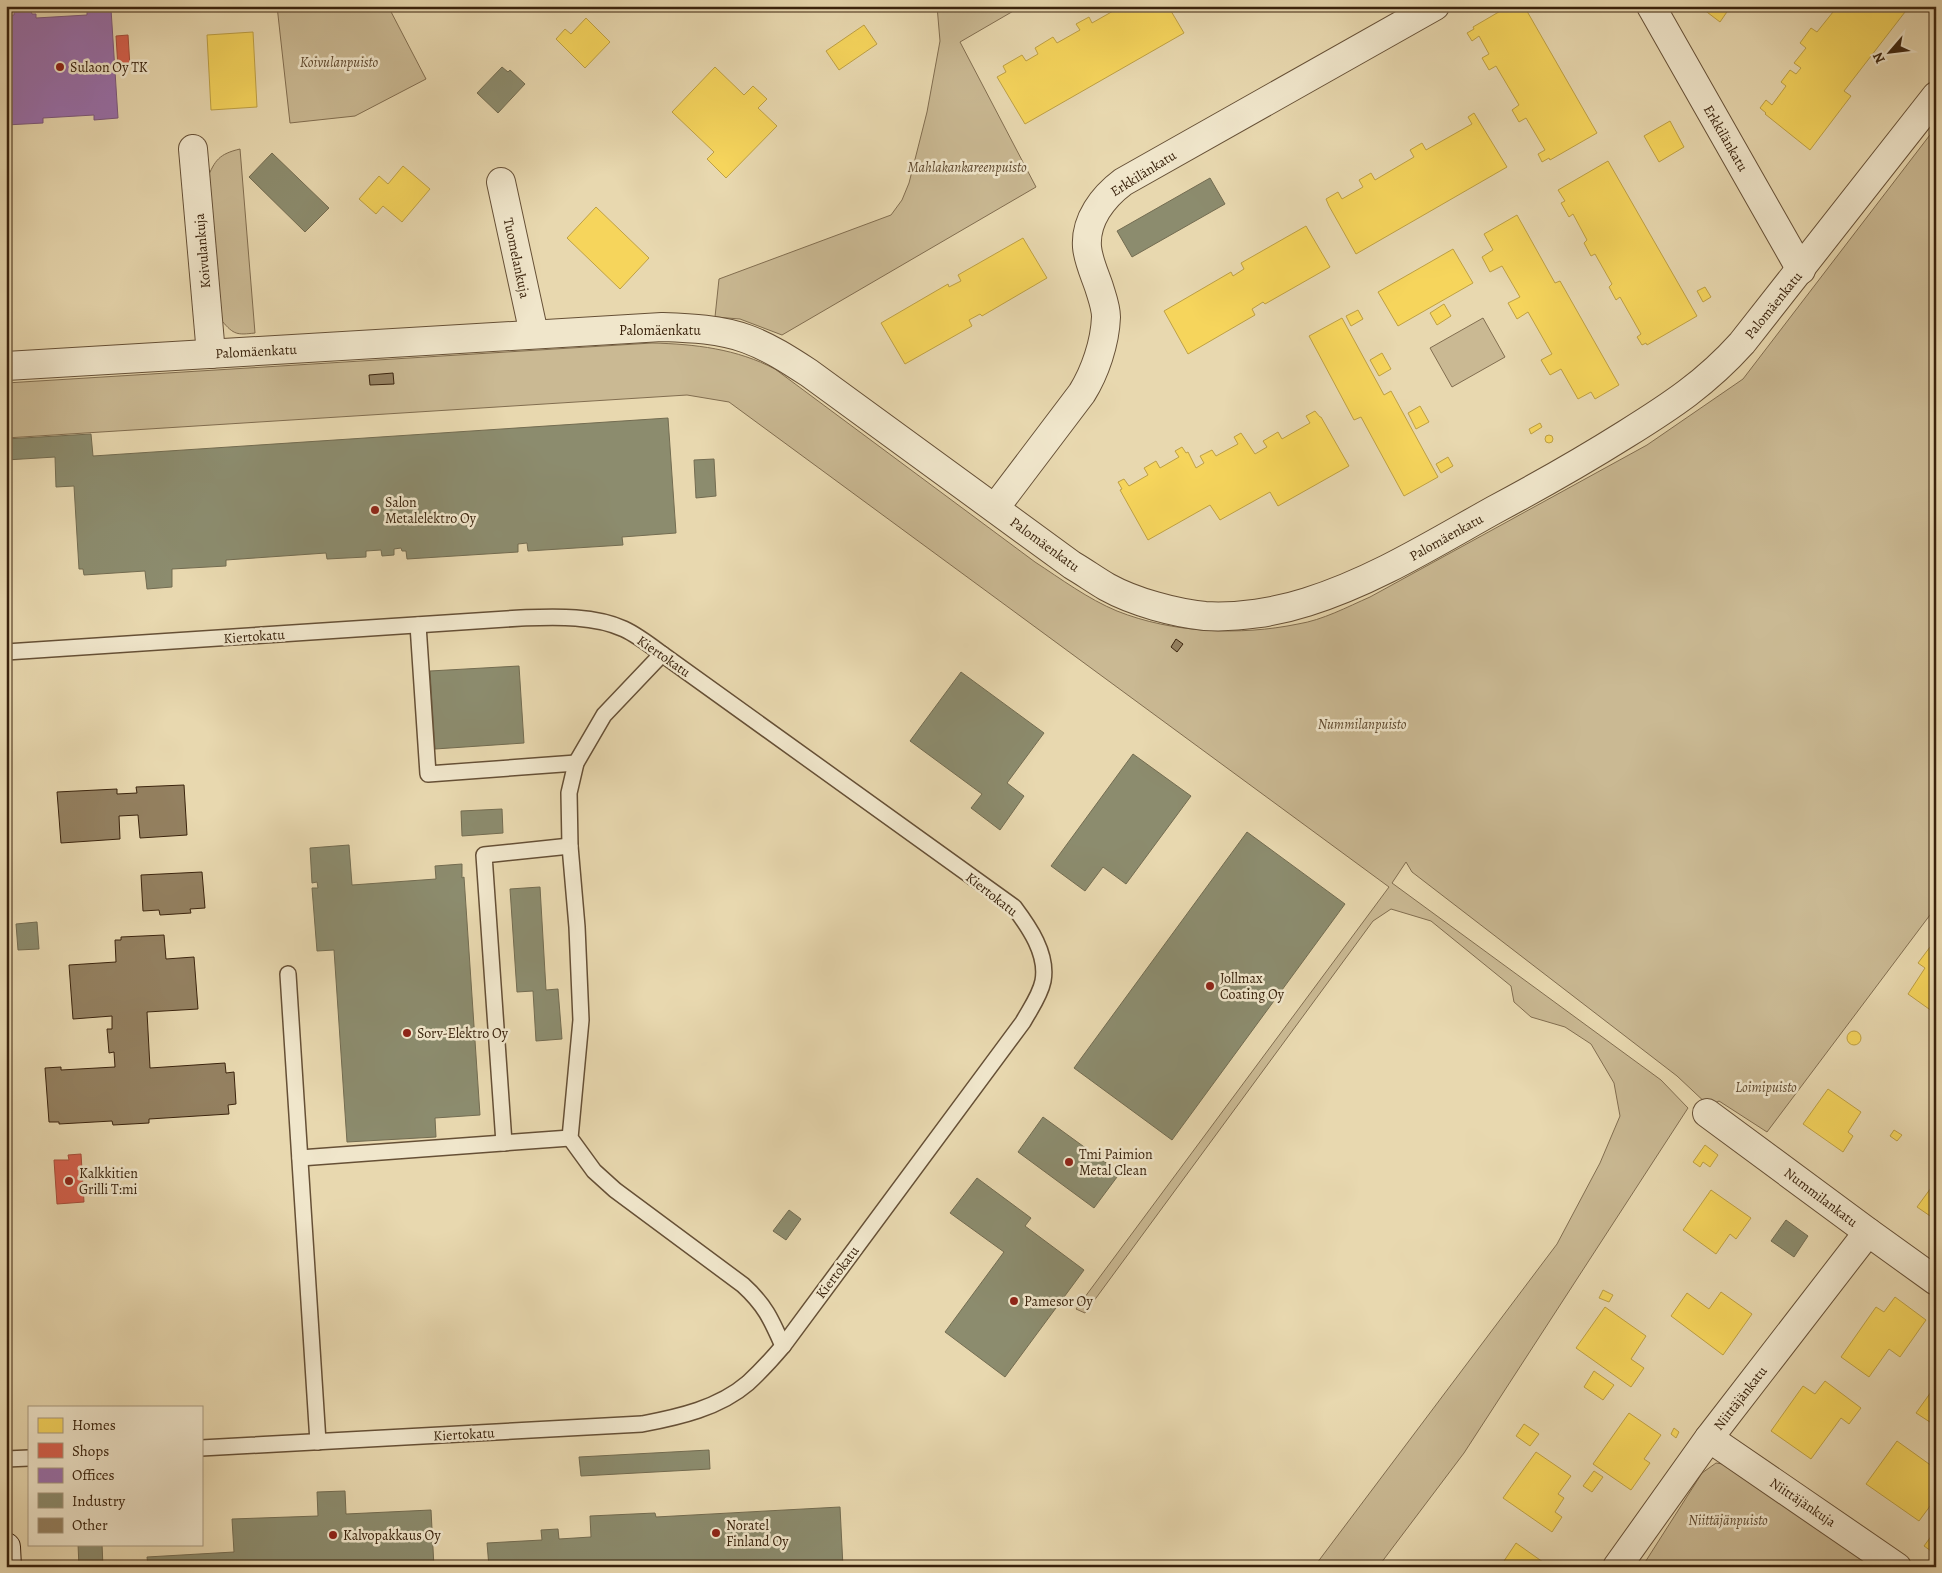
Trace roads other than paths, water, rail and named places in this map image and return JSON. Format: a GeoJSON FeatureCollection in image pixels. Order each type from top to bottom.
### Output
{"type":"FeatureCollection","features":[{"type":"Feature","properties":{"kind":"street","name":"Erkkilänkatu"},"geometry":{"type":"LineString","coordinates":[[995,508],[1082,393],[1096,366],[1106,316],[1087,248],[1088,234],[1098,208],[1106,196],[1123,182],[1435,6]]}},
{"type":"Feature","properties":{"kind":"street","name":"Erkkilänkatu"},"geometry":{"type":"LineString","coordinates":[[1651,6],[1801,270]]}},
{"type":"Feature","properties":{"kind":"street","name":"Palomäenkatu"},"geometry":{"type":"LineString","coordinates":[[6,366],[662,327],[705,330],[746,339],[774,352],[809,373],[1072,565],[1109,588],[1147,604],[1206,616],[1246,614],[1306,603],[1352,586],[1403,561],[1588,458],[1675,403],[1721,367],[1742,344],[1936,96]]}},
{"type":"Feature","properties":{"kind":"street","name":"Koivulankuja"},"geometry":{"type":"LineString","coordinates":[[193,149],[211,354]]}},
{"type":"Feature","properties":{"kind":"street","name":"Tuomelankuja"},"geometry":{"type":"LineString","coordinates":[[501,182],[534,334]]}},
{"type":"Feature","properties":{"kind":"street","name":"Nummilankatu"},"geometry":{"type":"LineString","coordinates":[[1707,1112],[1868,1232],[1936,1280]]}},
{"type":"Feature","properties":{"kind":"street","name":"Niittäjänkatu"},"geometry":{"type":"LineString","coordinates":[[1617,1567],[1709,1438],[1868,1232]]}},
{"type":"Feature","properties":{"kind":"street","name":"Niittäjänkuja"},"geometry":{"type":"LineString","coordinates":[[1709,1438],[1897,1567]]}},
{"type":"Feature","properties":{"kind":"street"},"geometry":{"type":"LineString","coordinates":[[6,1548],[7,1567]]}},
{"type":"Feature","properties":{"kind":"lane","name":"Kiertokatu"},"geometry":{"type":"LineString","coordinates":[[6,652],[560,617],[594,621],[622,628],[662,654],[1014,907],[1032,932],[1042,961],[1043,980],[1036,1000],[1023,1022],[783,1346],[747,1384],[721,1401],[670,1418],[642,1424],[202,1448]]}},
{"type":"Feature","properties":{"kind":"lane"},"geometry":{"type":"LineString","coordinates":[[418,625],[428,774],[576,763]]}},
{"type":"Feature","properties":{"kind":"lane"},"geometry":{"type":"LineString","coordinates":[[662,654],[604,715],[576,763],[569,793],[570,846],[577,927],[581,1020],[570,1138],[594,1171],[615,1190],[743,1285],[757,1298],[767,1310],[783,1346]]}},
{"type":"Feature","properties":{"kind":"lane"},"geometry":{"type":"LineString","coordinates":[[504,1143],[484,855],[570,846]]}},
{"type":"Feature","properties":{"kind":"lane"},"geometry":{"type":"LineString","coordinates":[[288,974],[318,1442]]}},
{"type":"Feature","properties":{"kind":"lane"},"geometry":{"type":"LineString","coordinates":[[300,1158],[570,1138]]}},
{"type":"Feature","properties":{"kind":"lane"},"geometry":{"type":"LineString","coordinates":[[6,1459],[28,1458]]}},
{"type":"Feature","properties":{"kind":"place","name":"Sulaon Oy TK"},"geometry":{"type":"Point","coordinates":[60,67]}},
{"type":"Feature","properties":{"kind":"place","name":"Salon Metalelektro Oy"},"geometry":{"type":"Point","coordinates":[375,510]}},
{"type":"Feature","properties":{"kind":"place","name":"Jollmax Coating Oy"},"geometry":{"type":"Point","coordinates":[1210,986]}},
{"type":"Feature","properties":{"kind":"place","name":"Sorv-Elektro Oy"},"geometry":{"type":"Point","coordinates":[407,1033]}},
{"type":"Feature","properties":{"kind":"place","name":"Tmi Paimion Metal Clean"},"geometry":{"type":"Point","coordinates":[1069,1162]}},
{"type":"Feature","properties":{"kind":"place","name":"Kalkkitien Grilli T:mi"},"geometry":{"type":"Point","coordinates":[69,1181]}},
{"type":"Feature","properties":{"kind":"place","name":"Pamesor Oy"},"geometry":{"type":"Point","coordinates":[1014,1301]}},
{"type":"Feature","properties":{"kind":"place","name":"Noratel Finland Oy"},"geometry":{"type":"Point","coordinates":[716,1533]}},
{"type":"Feature","properties":{"kind":"place","name":"Kalvopakkaus Oy"},"geometry":{"type":"Point","coordinates":[333,1535]}},
{"type":"Feature","properties":{"kind":"park label","name":"Koivulanpuisto"},"geometry":{"type":"Point","coordinates":[339,62]}},
{"type":"Feature","properties":{"kind":"park label","name":"Mahlakankareenpuisto"},"geometry":{"type":"Point","coordinates":[967,167]}},
{"type":"Feature","properties":{"kind":"park label","name":"Nummilanpuisto"},"geometry":{"type":"Point","coordinates":[1362,724]}},
{"type":"Feature","properties":{"kind":"park label","name":"Loimipuisto"},"geometry":{"type":"Point","coordinates":[1766,1087]}},
{"type":"Feature","properties":{"kind":"park label","name":"Niittäjänpuisto"},"geometry":{"type":"Point","coordinates":[1728,1520]}}]}
